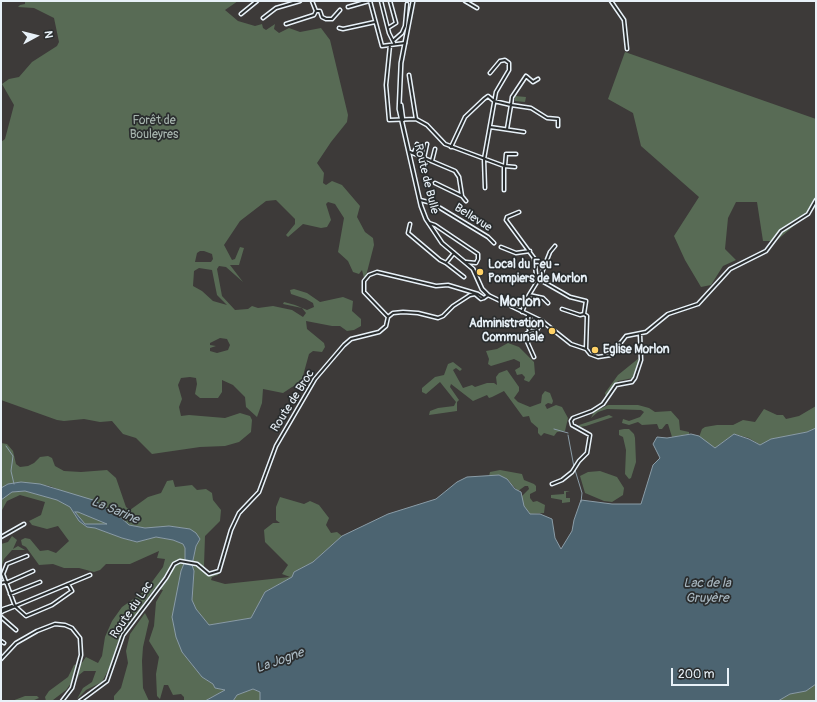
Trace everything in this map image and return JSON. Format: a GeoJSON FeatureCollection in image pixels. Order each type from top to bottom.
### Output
{"type":"FeatureCollection","features":[{"type":"Feature","properties":{"kind":"street"},"geometry":{"type":"LineString","coordinates":[[241,14],[257,1]]}},
{"type":"Feature","properties":{"kind":"street"},"geometry":{"type":"LineString","coordinates":[[263,18],[276,8],[300,1]]}},
{"type":"Feature","properties":{"kind":"street"},"geometry":{"type":"LineString","coordinates":[[312,1],[316,12]]}},
{"type":"Feature","properties":{"kind":"street"},"geometry":{"type":"LineString","coordinates":[[348,7],[370,1],[382,46],[394,43],[404,43]]}},
{"type":"Feature","properties":{"kind":"street"},"geometry":{"type":"LineString","coordinates":[[381,1],[388,28],[394,43]]}},
{"type":"Feature","properties":{"kind":"street"},"geometry":{"type":"LineString","coordinates":[[388,28],[396,23],[390,1]]}},
{"type":"Feature","properties":{"kind":"street","name":"Route de Bulle"},"geometry":{"type":"LineString","coordinates":[[412,1],[399,79],[402,123],[407,139],[420,200],[429,224],[442,243],[475,272],[482,289],[488,295]]}},
{"type":"Feature","properties":{"kind":"street"},"geometry":{"type":"LineString","coordinates":[[466,1],[477,8]]}},
{"type":"Feature","properties":{"kind":"street"},"geometry":{"type":"LineString","coordinates":[[611,1],[624,20],[627,49]]}},
{"type":"Feature","properties":{"kind":"street"},"geometry":{"type":"LineString","coordinates":[[394,40],[404,30],[407,4]]}},
{"type":"Feature","properties":{"kind":"street"},"geometry":{"type":"LineString","coordinates":[[286,24],[314,15],[316,12],[320,11],[323,18],[332,19],[340,10]]}},
{"type":"Feature","properties":{"kind":"street"},"geometry":{"type":"LineString","coordinates":[[340,28],[343,29],[375,22]]}},
{"type":"Feature","properties":{"kind":"street"},"geometry":{"type":"LineString","coordinates":[[390,45],[386,75],[389,120],[402,118],[416,119],[427,124],[440,140],[451,147],[504,166],[514,167]]}},
{"type":"Feature","properties":{"kind":"street"},"geometry":{"type":"LineString","coordinates":[[485,188],[484,158],[494,101],[499,84],[510,67],[509,63],[505,60],[500,61],[490,73]]}},
{"type":"Feature","properties":{"kind":"street"},"geometry":{"type":"LineString","coordinates":[[409,75],[416,119]]}},
{"type":"Feature","properties":{"kind":"street"},"geometry":{"type":"LineString","coordinates":[[507,129],[512,97],[526,76],[533,82],[538,79]]}},
{"type":"Feature","properties":{"kind":"street"},"geometry":{"type":"LineString","coordinates":[[451,147],[465,117],[488,96],[494,101],[531,108],[542,116],[558,119],[558,126]]}},
{"type":"Feature","properties":{"kind":"street"},"geometry":{"type":"LineString","coordinates":[[490,127],[524,132]]}},
{"type":"Feature","properties":{"kind":"street"},"geometry":{"type":"LineString","coordinates":[[414,153],[417,144]]}},
{"type":"Feature","properties":{"kind":"street"},"geometry":{"type":"LineString","coordinates":[[424,158],[427,144]]}},
{"type":"Feature","properties":{"kind":"street"},"geometry":{"type":"LineString","coordinates":[[432,161],[435,149]]}},
{"type":"Feature","properties":{"kind":"street"},"geometry":{"type":"LineString","coordinates":[[410,152],[455,171],[459,176],[462,196]]}},
{"type":"Feature","properties":{"kind":"street"},"geometry":{"type":"LineString","coordinates":[[504,190],[504,166],[506,154],[516,154]]}},
{"type":"Feature","properties":{"kind":"street"},"geometry":{"type":"LineString","coordinates":[[435,183],[462,196],[466,201]]}},
{"type":"Feature","properties":{"kind":"street","name":"Bellevue"},"geometry":{"type":"LineString","coordinates":[[420,200],[432,203],[449,213],[488,237],[494,244]]}},
{"type":"Feature","properties":{"kind":"street"},"geometry":{"type":"LineString","coordinates":[[484,298],[478,294],[448,285],[436,286],[373,273],[364,281],[364,292],[388,317],[393,313],[403,312],[418,313],[438,318],[443,316],[453,306],[470,295],[475,294],[481,299],[484,298],[488,295],[542,321],[568,341],[586,349],[590,354],[605,357],[611,355],[626,336],[640,334],[651,329],[668,314],[698,304],[730,269],[762,254],[769,248],[781,232],[808,214],[816,200]]}},
{"type":"Feature","properties":{"kind":"street"},"geometry":{"type":"LineString","coordinates":[[519,212],[508,217],[506,220],[534,258],[538,281]]}},
{"type":"Feature","properties":{"kind":"street"},"geometry":{"type":"LineString","coordinates":[[410,224],[408,233],[460,276],[464,277]]}},
{"type":"Feature","properties":{"kind":"street"},"geometry":{"type":"LineString","coordinates":[[429,224],[435,225],[478,254],[476,263],[465,262]]}},
{"type":"Feature","properties":{"kind":"street"},"geometry":{"type":"LineString","coordinates":[[522,312],[529,295],[538,281],[550,252],[555,246]]}},
{"type":"Feature","properties":{"kind":"street"},"geometry":{"type":"LineString","coordinates":[[501,247],[516,253],[530,251]]}},
{"type":"Feature","properties":{"kind":"street"},"geometry":{"type":"LineString","coordinates":[[446,263],[454,253]]}},
{"type":"Feature","properties":{"kind":"street"},"geometry":{"type":"LineString","coordinates":[[538,281],[570,297],[586,301],[584,314],[587,316],[586,349]]}},
{"type":"Feature","properties":{"kind":"street"},"geometry":{"type":"LineString","coordinates":[[529,295],[543,298],[548,303]]}},
{"type":"Feature","properties":{"kind":"street"},"geometry":{"type":"LineString","coordinates":[[562,309],[580,315],[584,314]]}},
{"type":"Feature","properties":{"kind":"street"},"geometry":{"type":"LineString","coordinates":[[528,315],[527,324],[530,331]]}},
{"type":"Feature","properties":{"kind":"street","name":"Route de Broc"},"geometry":{"type":"LineString","coordinates":[[172,565],[181,561],[197,564],[208,574],[214,574],[219,571],[231,530],[239,513],[260,490],[276,446],[315,379],[344,345],[357,337],[384,330],[388,317]]}},
{"type":"Feature","properties":{"kind":"street"},"geometry":{"type":"LineString","coordinates":[[534,357],[525,337],[530,331],[537,330],[542,321]]}},
{"type":"Feature","properties":{"kind":"street"},"geometry":{"type":"LineString","coordinates":[[552,484],[568,476],[587,453],[590,435],[572,425],[571,421],[574,418],[592,412],[603,404],[616,384],[632,382],[636,378],[641,360],[640,334]]}},
{"type":"Feature","properties":{"kind":"street"},"geometry":{"type":"LineString","coordinates":[[1,537],[24,524]]}},
{"type":"Feature","properties":{"kind":"street"},"geometry":{"type":"LineString","coordinates":[[26,556],[5,566],[3,574],[14,607],[26,616],[45,608],[72,591],[68,584]]}},
{"type":"Feature","properties":{"kind":"street","name":"Route du Lac"},"geometry":{"type":"LineString","coordinates":[[80,701],[105,682],[123,635],[166,578],[172,565]]}},
{"type":"Feature","properties":{"kind":"street"},"geometry":{"type":"LineString","coordinates":[[1,583],[33,571]]}},
{"type":"Feature","properties":{"kind":"street"},"geometry":{"type":"LineString","coordinates":[[2,612],[90,575]]}},
{"type":"Feature","properties":{"kind":"street"},"geometry":{"type":"LineString","coordinates":[[10,594],[40,582]]}},
{"type":"Feature","properties":{"kind":"street"},"geometry":{"type":"LineString","coordinates":[[1,617],[16,630]]}},
{"type":"Feature","properties":{"kind":"street"},"geometry":{"type":"LineString","coordinates":[[1,659],[16,644],[37,631],[55,624],[65,625],[72,628],[80,638],[81,655],[72,688],[62,701]]}},
{"type":"Feature","properties":{"kind":"green space","name":"Forêt de Bouleyres"},"geometry":{"type":"Polygon","coordinates":[[[25,1],[238,1],[225,10],[238,21],[255,26],[262,24],[263,28],[266,30],[275,24],[274,29],[279,33],[289,28],[300,32],[321,28],[330,40],[348,115],[347,122],[317,163],[324,173],[323,183],[326,185],[332,181],[342,185],[360,206],[357,217],[365,232],[373,238],[374,245],[366,276],[364,278],[362,270],[359,274],[353,272],[348,261],[338,252],[344,218],[335,204],[328,202],[326,204],[331,220],[327,227],[321,228],[303,224],[288,237],[286,235],[295,224],[295,219],[276,200],[266,201],[240,221],[224,245],[232,260],[235,259],[240,247],[244,248],[239,265],[230,265],[243,282],[226,267],[219,266],[217,269],[222,296],[235,310],[248,309],[252,306],[258,308],[273,306],[292,310],[303,317],[306,313],[302,308],[283,304],[284,302],[295,305],[307,310],[314,307],[313,303],[306,299],[291,294],[290,290],[294,289],[307,293],[320,302],[343,297],[353,301],[352,311],[361,319],[361,326],[354,330],[347,331],[340,326],[306,321],[307,329],[324,343],[325,347],[322,352],[313,351],[309,354],[301,383],[283,393],[263,389],[262,403],[257,417],[246,407],[245,397],[233,385],[222,380],[222,392],[218,398],[200,398],[195,394],[197,384],[196,378],[181,378],[178,385],[182,399],[179,407],[181,416],[189,415],[225,418],[240,413],[250,416],[252,420],[251,432],[239,442],[225,446],[200,447],[152,454],[136,438],[123,434],[112,421],[100,422],[84,419],[64,421],[57,420],[1,400],[1,142],[5,139],[14,105],[2,84],[9,79],[19,77],[32,62],[57,46],[59,42],[54,18],[34,8],[18,7],[25,4],[25,1]],[[200,251],[197,253],[195,262],[211,262],[213,259],[212,254],[200,251]],[[199,268],[194,271],[193,286],[202,291],[213,301],[227,305],[217,295],[212,270],[199,268]],[[220,338],[210,343],[210,345],[216,346],[210,348],[210,351],[217,353],[228,350],[230,345],[227,339],[220,338]]]}},
{"type":"Feature","properties":{"kind":"green space"},"geometry":{"type":"Polygon","coordinates":[[[625,52],[816,119],[815,208],[776,241],[763,241],[757,202],[736,202],[728,218],[725,249],[736,260],[723,266],[711,285],[701,287],[685,260],[674,236],[699,197],[641,146],[633,113],[608,99],[625,52]]]}},
{"type":"Feature","properties":{"kind":"green space"},"geometry":{"type":"Polygon","coordinates":[[[515,96],[526,97],[525,102],[515,101],[515,96]]]}},
{"type":"Feature","properties":{"kind":"green space"},"geometry":{"type":"Polygon","coordinates":[[[508,343],[519,347],[534,362],[535,374],[529,382],[524,380],[525,377],[522,374],[517,375],[515,370],[520,367],[520,362],[514,359],[491,366],[488,364],[489,359],[486,351],[497,349],[508,343]]]}},
{"type":"Feature","properties":{"kind":"green space"},"geometry":{"type":"Polygon","coordinates":[[[639,358],[638,370],[633,378],[618,381],[606,397],[605,393],[618,375],[639,358]]]}},
{"type":"Feature","properties":{"kind":"green space"},"geometry":{"type":"Polygon","coordinates":[[[453,362],[462,369],[460,371],[456,368],[453,370],[463,388],[472,385],[475,387],[487,383],[494,383],[497,385],[496,377],[499,373],[507,370],[519,387],[519,391],[514,398],[518,402],[530,407],[541,403],[542,395],[545,391],[550,393],[553,401],[552,404],[548,403],[545,405],[547,409],[556,405],[562,407],[568,418],[565,431],[557,432],[554,436],[544,433],[541,436],[538,433],[538,428],[531,422],[529,416],[523,417],[504,391],[489,398],[487,395],[473,401],[451,384],[450,387],[459,400],[457,402],[457,411],[429,415],[430,411],[438,408],[454,406],[456,402],[440,382],[426,394],[422,392],[422,388],[435,377],[444,375],[448,364],[453,362]]]}},
{"type":"Feature","properties":{"kind":"green space"},"geometry":{"type":"Polygon","coordinates":[[[608,405],[638,405],[649,408],[655,412],[671,411],[679,420],[680,430],[689,432],[689,434],[672,437],[668,424],[666,424],[662,429],[659,429],[657,424],[642,425],[638,422],[629,425],[622,423],[623,419],[629,421],[640,417],[644,412],[641,410],[607,409],[598,412],[591,418],[594,412],[608,405]]]}},
{"type":"Feature","properties":{"kind":"green space"},"geometry":{"type":"Polygon","coordinates":[[[816,406],[816,428],[807,432],[771,439],[764,444],[760,445],[749,438],[734,434],[715,448],[699,437],[702,429],[705,427],[733,425],[743,420],[755,422],[764,409],[777,415],[783,415],[786,419],[799,416],[816,406]]]}},
{"type":"Feature","properties":{"kind":"green space"},"geometry":{"type":"Polygon","coordinates":[[[609,415],[613,417],[579,427],[579,425],[609,415]]]}},
{"type":"Feature","properties":{"kind":"green space"},"geometry":{"type":"Polygon","coordinates":[[[629,429],[634,434],[635,438],[636,462],[631,478],[629,479],[625,474],[626,450],[623,437],[619,435],[619,430],[629,429]]]}},
{"type":"Feature","properties":{"kind":"green space"},"geometry":{"type":"Polygon","coordinates":[[[1,443],[7,444],[13,451],[16,464],[20,467],[28,466],[34,463],[40,457],[48,456],[52,458],[55,466],[64,471],[81,472],[107,470],[116,478],[126,507],[130,510],[148,497],[161,493],[167,481],[173,480],[175,487],[192,485],[197,490],[206,489],[212,493],[213,500],[221,510],[220,521],[205,536],[204,566],[208,573],[212,574],[216,574],[221,569],[218,575],[212,577],[211,580],[225,584],[290,577],[282,574],[288,565],[265,542],[264,530],[273,523],[280,523],[276,520],[276,507],[280,497],[304,504],[310,501],[319,505],[329,518],[326,525],[331,533],[337,532],[342,536],[313,562],[294,572],[292,577],[265,592],[251,618],[209,625],[196,609],[192,600],[194,571],[192,565],[196,546],[200,539],[190,529],[169,526],[145,528],[129,525],[117,514],[50,486],[21,482],[8,484],[1,488],[1,443]]]}},
{"type":"Feature","properties":{"kind":"green space"},"geometry":{"type":"Polygon","coordinates":[[[500,470],[522,474],[524,480],[534,484],[536,486],[536,491],[530,494],[530,498],[533,502],[537,501],[545,505],[544,513],[530,514],[524,506],[521,497],[529,489],[528,486],[525,486],[518,491],[507,479],[499,475],[489,476],[490,472],[500,470]]]}},
{"type":"Feature","properties":{"kind":"green space"},"geometry":{"type":"Polygon","coordinates":[[[600,471],[617,477],[624,488],[623,495],[612,502],[604,501],[585,493],[580,476],[588,472],[600,471]]]}},
{"type":"Feature","properties":{"kind":"green space"},"geometry":{"type":"Polygon","coordinates":[[[25,491],[57,500],[70,507],[79,521],[87,527],[95,528],[136,542],[156,537],[173,540],[183,544],[185,548],[185,562],[181,571],[175,606],[182,652],[202,677],[213,684],[215,688],[225,690],[205,701],[184,701],[184,697],[181,694],[173,695],[168,685],[164,685],[160,699],[157,696],[156,674],[159,657],[149,641],[154,626],[156,602],[163,590],[155,588],[125,628],[117,644],[113,661],[102,682],[86,690],[77,699],[83,688],[92,682],[96,671],[84,671],[79,675],[77,680],[81,664],[86,657],[98,663],[102,656],[105,637],[112,621],[122,607],[146,590],[163,567],[165,559],[157,558],[159,551],[130,564],[106,564],[100,570],[94,572],[79,568],[64,568],[53,564],[39,565],[26,547],[22,545],[21,540],[25,538],[30,539],[40,551],[48,550],[56,553],[69,541],[58,526],[47,529],[32,525],[29,521],[41,515],[45,502],[20,495],[7,501],[1,512],[1,500],[3,497],[12,492],[25,491]]]}},
{"type":"Feature","properties":{"kind":"green space"},"geometry":{"type":"Polygon","coordinates":[[[564,491],[570,491],[566,492],[566,498],[570,498],[570,502],[562,503],[562,500],[551,498],[551,495],[564,494],[564,491]]]}},
{"type":"Feature","properties":{"kind":"green space"},"geometry":{"type":"Polygon","coordinates":[[[75,512],[78,512],[108,524],[85,524],[75,512]]]}},
{"type":"Feature","properties":{"kind":"green space"},"geometry":{"type":"Polygon","coordinates":[[[12,536],[17,540],[13,549],[18,546],[25,550],[12,550],[4,559],[1,578],[1,544],[8,542],[12,536]]]}},
{"type":"Feature","properties":{"kind":"green space"},"geometry":{"type":"Polygon","coordinates":[[[145,613],[149,621],[143,647],[143,688],[149,701],[114,701],[114,696],[121,688],[128,663],[126,651],[130,634],[145,613]]]}},
{"type":"Feature","properties":{"kind":"green space"},"geometry":{"type":"Polygon","coordinates":[[[77,664],[72,682],[66,690],[53,700],[46,701],[45,697],[49,691],[68,677],[74,665],[77,664]]]}},
{"type":"Feature","properties":{"kind":"green space"},"geometry":{"type":"Polygon","coordinates":[[[816,684],[816,701],[778,701],[790,694],[806,691],[816,684]]]}},
{"type":"Feature","properties":{"kind":"green space"},"geometry":{"type":"Polygon","coordinates":[[[253,689],[260,692],[260,701],[233,701],[237,695],[253,689]]]}},
{"type":"Feature","properties":{"kind":"green space"},"geometry":{"type":"Polygon","coordinates":[[[25,696],[37,696],[39,698],[32,701],[12,701],[25,696]]]}},
{"type":"Feature","properties":{"kind":"water","name":"Lac de la Gruyère"},"geometry":{"type":"Polygon","coordinates":[[[816,428],[816,684],[806,691],[790,694],[778,701],[260,701],[260,692],[253,689],[237,695],[233,701],[205,701],[225,690],[215,688],[213,684],[202,677],[182,652],[176,637],[172,617],[181,571],[185,561],[185,548],[183,544],[173,540],[156,537],[137,542],[95,528],[87,527],[79,521],[70,507],[57,500],[25,491],[12,492],[1,500],[1,488],[8,484],[21,482],[40,484],[93,500],[117,514],[129,525],[145,528],[169,526],[190,529],[196,533],[200,539],[196,546],[192,565],[194,571],[192,600],[196,609],[209,625],[251,618],[265,592],[292,577],[294,572],[313,562],[342,536],[388,514],[436,499],[457,482],[467,477],[499,475],[507,479],[515,489],[521,492],[524,506],[530,514],[540,514],[552,519],[555,538],[561,549],[572,531],[581,500],[612,504],[641,504],[653,465],[660,458],[653,444],[657,437],[667,438],[691,434],[699,436],[715,448],[734,434],[749,439],[760,445],[771,439],[807,432],[816,428]],[[75,512],[85,524],[107,524],[75,512]]]}},
{"type":"Feature","properties":{"kind":"waterway"},"geometry":{"type":"LineString","coordinates":[[554,429],[568,433]]}},
{"type":"Feature","properties":{"kind":"waterway"},"geometry":{"type":"LineString","coordinates":[[568,435],[574,467]]}},
{"type":"Feature","properties":{"kind":"waterway"},"geometry":{"type":"LineString","coordinates":[[6,446],[13,456],[11,471],[14,484]]}},
{"type":"Feature","properties":{"kind":"waterway"},"geometry":{"type":"LineString","coordinates":[[575,470],[582,493],[581,502]]}},
{"type":"Feature","properties":{"kind":"place","name":"Local du Feu - Pompiers de Morlon"},"geometry":{"type":"Point","coordinates":[480,272]}},
{"type":"Feature","properties":{"kind":"place","name":"Administration Communale"},"geometry":{"type":"Point","coordinates":[552,331]}},
{"type":"Feature","properties":{"kind":"place","name":"Eglise Morlon"},"geometry":{"type":"Point","coordinates":[595,350]}},
{"type":"Feature","properties":{"kind":"district","name":"Morlon"},"geometry":{"type":"Point","coordinates":[520,302]}},
{"type":"Feature","properties":{"kind":"water label","name":"La Sarine"},"geometry":{"type":"Point","coordinates":[115,511]}},
{"type":"Feature","properties":{"kind":"water label","name":"La Jogne"},"geometry":{"type":"Point","coordinates":[280,661]}}]}
